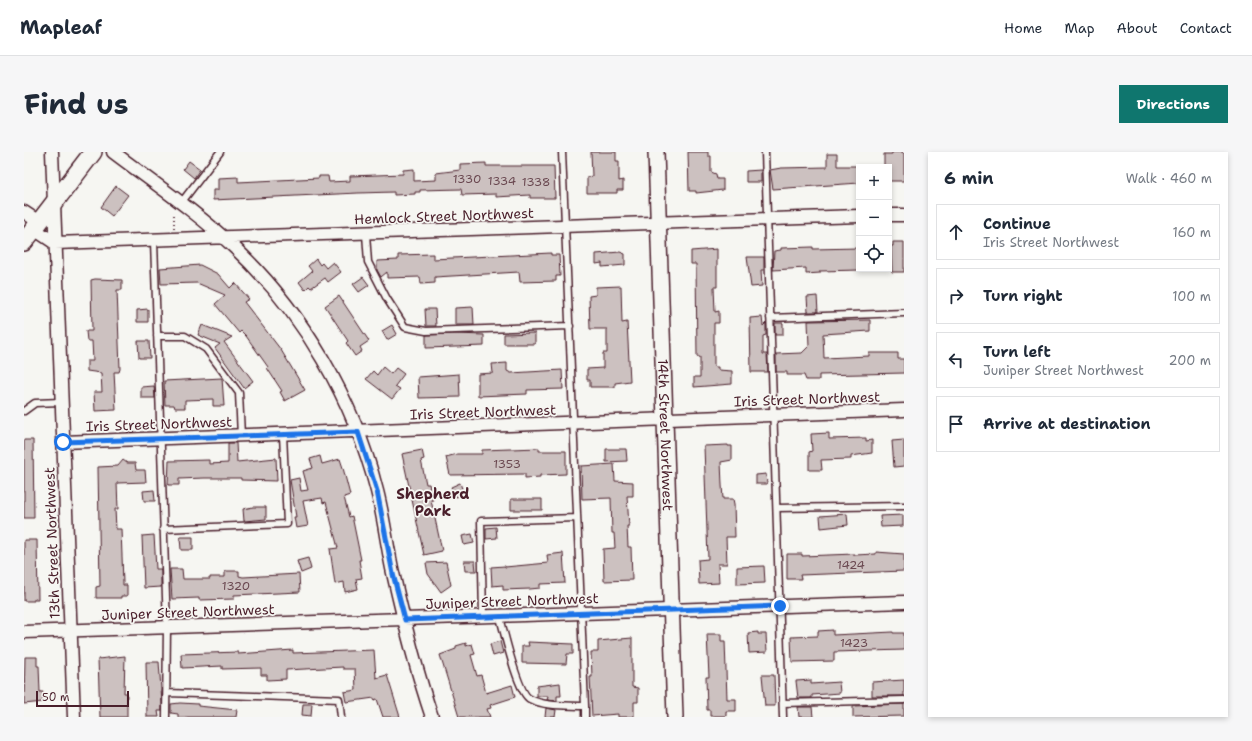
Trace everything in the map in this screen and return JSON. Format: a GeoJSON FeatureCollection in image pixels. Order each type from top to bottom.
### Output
{"type":"FeatureCollection","features":[{"type":"Feature","properties":{"kind":"main road"},"geometry":{"type":"LineString","coordinates":[[32,231],[93,152]]}},
{"type":"Feature","properties":{"kind":"street","name":"13th Street Northwest"},"geometry":{"type":"LineString","coordinates":[[52,152],[74,717]]}},
{"type":"Feature","properties":{"kind":"street"},"geometry":{"type":"LineString","coordinates":[[113,152],[224,239],[265,279],[300,325],[326,366],[358,432],[377,491],[393,574],[432,717]]}},
{"type":"Feature","properties":{"kind":"street","name":"14th Street Northwest"},"geometry":{"type":"LineString","coordinates":[[656,152],[675,717]]}},
{"type":"Feature","properties":{"kind":"street"},"geometry":{"type":"LineString","coordinates":[[24,212],[32,231],[55,243]]}},
{"type":"Feature","properties":{"kind":"street"},"geometry":{"type":"LineString","coordinates":[[892,215],[904,215]]}},
{"type":"Feature","properties":{"kind":"street","name":"Hemlock Street Northwest"},"geometry":{"type":"LineString","coordinates":[[55,243],[224,239],[856,216]]}},
{"type":"Feature","properties":{"kind":"street","name":"Iris Street Northwest"},"geometry":{"type":"LineString","coordinates":[[63,442],[358,432],[904,410]]}},
{"type":"Feature","properties":{"kind":"street","name":"Juniper Street Northwest"},"geometry":{"type":"LineString","coordinates":[[24,632],[500,617],[904,602]]}},
{"type":"Feature","properties":{"kind":"lane"},"geometry":{"type":"LineString","coordinates":[[181,204],[220,152]]}},
{"type":"Feature","properties":{"kind":"lane"},"geometry":{"type":"LineString","coordinates":[[562,152],[585,717]]}},
{"type":"Feature","properties":{"kind":"lane"},"geometry":{"type":"LineString","coordinates":[[765,152],[783,717]]}},
{"type":"Feature","properties":{"kind":"lane"},"geometry":{"type":"LineString","coordinates":[[366,234],[368,262],[387,299],[405,327],[426,331],[570,326]]}},
{"type":"Feature","properties":{"kind":"lane"},"geometry":{"type":"LineString","coordinates":[[154,241],[167,627],[168,693],[166,717]]}},
{"type":"Feature","properties":{"kind":"lane"},"geometry":{"type":"LineString","coordinates":[[770,318],[904,314]]}},
{"type":"Feature","properties":{"kind":"lane"},"geometry":{"type":"LineString","coordinates":[[157,336],[185,336],[206,349],[239,393],[241,436]]}},
{"type":"Feature","properties":{"kind":"lane"},"geometry":{"type":"LineString","coordinates":[[24,411],[35,403],[61,402]]}},
{"type":"Feature","properties":{"kind":"lane"},"geometry":{"type":"LineString","coordinates":[[163,529],[287,524],[284,434]]}},
{"type":"Feature","properties":{"kind":"lane"},"geometry":{"type":"LineString","coordinates":[[777,508],[904,506]]}},
{"type":"Feature","properties":{"kind":"lane"},"geometry":{"type":"LineString","coordinates":[[483,617],[481,522],[577,518]]}},
{"type":"Feature","properties":{"kind":"lane"},"geometry":{"type":"LineString","coordinates":[[500,617],[520,688],[528,699],[544,704],[585,706]]}},
{"type":"Feature","properties":{"kind":"lane"},"geometry":{"type":"LineString","coordinates":[[168,693],[339,699],[342,717]]}},
{"type":"Feature","properties":{"kind":"lane"},"geometry":{"type":"LineString","coordinates":[[783,703],[904,700]]}},
{"type":"Feature","properties":{"kind":"path"},"geometry":{"type":"LineString","coordinates":[[174,215],[174,228]]}},
{"type":"Feature","properties":{"kind":"building"},"geometry":{"type":"Polygon","coordinates":[[[591,152],[616,152],[616,161],[619,161],[619,181],[623,180],[623,190],[617,190],[617,193],[587,193],[587,177],[592,176],[591,152]]]}},
{"type":"Feature","properties":{"kind":"building"},"geometry":{"type":"Polygon","coordinates":[[[688,152],[708,152],[708,156],[711,156],[711,172],[716,174],[717,179],[723,179],[723,190],[696,193],[696,191],[689,191],[688,152]]]}},
{"type":"Feature","properties":{"kind":"building"},"geometry":{"type":"Polygon","coordinates":[[[892,152],[902,152],[904,154],[904,181],[892,181],[892,164],[884,164],[884,154],[892,154],[892,152]]]}},
{"type":"Feature","properties":{"kind":"building"},"geometry":{"type":"Polygon","coordinates":[[[827,154],[837,154],[837,166],[856,166],[856,183],[773,189],[770,170],[781,168],[827,167],[827,154]]]}},
{"type":"Feature","properties":{"kind":"building"},"geometry":{"type":"Polygon","coordinates":[[[189,161],[200,169],[194,178],[183,169],[189,161]]]}},
{"type":"Feature","properties":{"kind":"building"},"geometry":{"type":"Polygon","coordinates":[[[486,163],[486,166],[554,166],[555,198],[530,198],[530,195],[496,197],[496,194],[462,195],[461,189],[420,190],[420,192],[415,192],[415,194],[394,195],[394,192],[213,200],[213,190],[218,190],[218,178],[238,177],[238,182],[319,178],[319,176],[328,176],[329,182],[350,181],[350,176],[403,174],[403,170],[414,169],[414,181],[436,180],[436,173],[460,170],[460,164],[486,163]]]}},
{"type":"Feature","properties":{"kind":"building"},"geometry":{"type":"Polygon","coordinates":[[[761,170],[761,182],[746,182],[746,171],[761,170]]]}},
{"type":"Feature","properties":{"kind":"building"},"geometry":{"type":"Polygon","coordinates":[[[116,186],[128,195],[112,216],[101,207],[116,186]]]}},
{"type":"Feature","properties":{"kind":"building"},"geometry":{"type":"Polygon","coordinates":[[[893,242],[904,242],[904,272],[892,272],[893,242]]]}},
{"type":"Feature","properties":{"kind":"building"},"geometry":{"type":"Polygon","coordinates":[[[781,248],[856,248],[856,270],[820,271],[820,273],[806,274],[806,268],[773,270],[774,251],[781,250],[781,248]]]}},
{"type":"Feature","properties":{"kind":"building"},"geometry":{"type":"Polygon","coordinates":[[[717,249],[717,287],[714,287],[715,312],[719,311],[719,323],[714,323],[714,367],[718,367],[718,370],[732,371],[732,384],[694,387],[694,377],[700,377],[700,357],[697,357],[696,264],[691,264],[691,251],[717,249]]]}},
{"type":"Feature","properties":{"kind":"building"},"geometry":{"type":"Polygon","coordinates":[[[620,252],[625,254],[625,265],[602,267],[602,263],[596,264],[596,254],[620,252]]]}},
{"type":"Feature","properties":{"kind":"building"},"geometry":{"type":"Polygon","coordinates":[[[551,253],[551,255],[559,255],[560,276],[556,276],[556,281],[520,282],[519,272],[435,277],[435,283],[421,284],[420,277],[387,278],[387,272],[381,277],[377,270],[377,261],[398,260],[398,255],[433,254],[433,259],[551,253]]]}},
{"type":"Feature","properties":{"kind":"building"},"geometry":{"type":"Polygon","coordinates":[[[747,257],[764,257],[764,270],[761,270],[762,286],[751,287],[747,257]]]}},
{"type":"Feature","properties":{"kind":"building"},"geometry":{"type":"Polygon","coordinates":[[[316,259],[320,265],[322,263],[326,268],[333,262],[341,272],[328,282],[325,278],[311,288],[309,286],[305,290],[299,282],[312,271],[308,266],[316,259]]]}},
{"type":"Feature","properties":{"kind":"building"},"geometry":{"type":"Polygon","coordinates":[[[200,265],[218,274],[230,288],[235,283],[249,299],[244,302],[281,350],[305,390],[285,401],[280,392],[282,391],[267,368],[268,367],[246,336],[241,331],[239,333],[215,304],[225,295],[197,283],[161,284],[160,268],[200,265]]]}},
{"type":"Feature","properties":{"kind":"building"},"geometry":{"type":"Polygon","coordinates":[[[363,277],[369,285],[359,292],[353,284],[363,277]]]}},
{"type":"Feature","properties":{"kind":"building"},"geometry":{"type":"Polygon","coordinates":[[[91,280],[122,280],[122,290],[117,290],[120,369],[119,372],[114,372],[116,410],[95,411],[94,392],[102,392],[101,373],[87,371],[87,361],[93,361],[92,341],[87,341],[86,331],[92,331],[91,280]]]}},
{"type":"Feature","properties":{"kind":"building"},"geometry":{"type":"Polygon","coordinates":[[[621,286],[622,323],[627,322],[630,381],[615,383],[615,387],[590,387],[590,380],[587,380],[587,369],[603,368],[603,353],[607,353],[607,329],[590,329],[589,296],[596,295],[596,287],[621,286]]]}},
{"type":"Feature","properties":{"kind":"building"},"geometry":{"type":"Polygon","coordinates":[[[339,296],[369,341],[360,347],[362,351],[355,356],[346,343],[348,341],[325,306],[339,296]]]}},
{"type":"Feature","properties":{"kind":"building"},"geometry":{"type":"Polygon","coordinates":[[[817,296],[818,312],[808,312],[807,297],[817,296]]]}},
{"type":"Feature","properties":{"kind":"building"},"geometry":{"type":"Polygon","coordinates":[[[473,307],[474,325],[455,325],[455,308],[473,307]]]}},
{"type":"Feature","properties":{"kind":"building"},"geometry":{"type":"Polygon","coordinates":[[[148,309],[148,322],[137,322],[137,310],[148,309]]]}},
{"type":"Feature","properties":{"kind":"building"},"geometry":{"type":"Polygon","coordinates":[[[425,309],[435,309],[436,326],[426,326],[425,309]]]}},
{"type":"Feature","properties":{"kind":"building"},"geometry":{"type":"Polygon","coordinates":[[[762,317],[763,326],[766,323],[766,335],[763,336],[763,354],[767,354],[768,372],[751,372],[750,318],[762,317]]]}},
{"type":"Feature","properties":{"kind":"building"},"geometry":{"type":"Polygon","coordinates":[[[870,320],[870,331],[823,334],[824,358],[869,356],[869,353],[898,353],[898,359],[904,359],[904,373],[819,375],[819,380],[806,380],[804,375],[787,375],[787,372],[776,372],[776,354],[802,353],[809,346],[808,321],[870,320]]]}},
{"type":"Feature","properties":{"kind":"building"},"geometry":{"type":"Polygon","coordinates":[[[775,323],[783,323],[783,335],[775,335],[775,323]]]}},
{"type":"Feature","properties":{"kind":"building"},"geometry":{"type":"Polygon","coordinates":[[[202,325],[232,337],[224,342],[253,381],[244,388],[215,348],[220,344],[198,335],[202,325]]]}},
{"type":"Feature","properties":{"kind":"building"},"geometry":{"type":"Polygon","coordinates":[[[392,325],[397,334],[387,340],[382,331],[392,325]]]}},
{"type":"Feature","properties":{"kind":"building"},"geometry":{"type":"Polygon","coordinates":[[[535,333],[535,344],[504,344],[504,334],[535,333]]]}},
{"type":"Feature","properties":{"kind":"building"},"geometry":{"type":"Polygon","coordinates":[[[426,335],[484,335],[484,346],[426,348],[426,335]]]}},
{"type":"Feature","properties":{"kind":"building"},"geometry":{"type":"Polygon","coordinates":[[[138,341],[149,341],[150,358],[139,358],[138,341]]]}},
{"type":"Feature","properties":{"kind":"building"},"geometry":{"type":"Polygon","coordinates":[[[507,363],[507,371],[511,373],[562,370],[563,389],[527,390],[527,394],[478,396],[478,374],[493,373],[492,364],[507,363]]]}},
{"type":"Feature","properties":{"kind":"building"},"geometry":{"type":"Polygon","coordinates":[[[383,367],[391,374],[396,368],[404,374],[395,386],[400,389],[392,399],[366,379],[373,371],[377,375],[383,367]]]}},
{"type":"Feature","properties":{"kind":"building"},"geometry":{"type":"Polygon","coordinates":[[[459,374],[460,397],[419,398],[418,377],[459,374]]]}},
{"type":"Feature","properties":{"kind":"building"},"geometry":{"type":"Polygon","coordinates":[[[222,378],[224,406],[213,406],[213,399],[185,400],[185,408],[175,408],[174,405],[165,405],[164,381],[222,378]]]}},
{"type":"Feature","properties":{"kind":"building"},"geometry":{"type":"Polygon","coordinates":[[[154,386],[155,398],[141,398],[141,387],[154,386]]]}},
{"type":"Feature","properties":{"kind":"building"},"geometry":{"type":"Polygon","coordinates":[[[829,433],[829,439],[866,438],[866,441],[872,440],[872,453],[851,456],[851,459],[821,460],[822,470],[809,470],[809,452],[812,451],[811,434],[829,433]]]}},
{"type":"Feature","properties":{"kind":"building"},"geometry":{"type":"Polygon","coordinates":[[[24,440],[33,440],[34,518],[24,518],[24,440]]]}},
{"type":"Feature","properties":{"kind":"building"},"geometry":{"type":"Polygon","coordinates":[[[904,440],[904,466],[894,467],[892,441],[904,440]]]}},
{"type":"Feature","properties":{"kind":"building"},"geometry":{"type":"Polygon","coordinates":[[[228,443],[236,443],[237,462],[276,458],[277,481],[241,480],[241,478],[204,478],[179,479],[179,485],[168,485],[169,461],[209,460],[209,464],[228,463],[228,443]]]}},
{"type":"Feature","properties":{"kind":"building"},"geometry":{"type":"Polygon","coordinates":[[[704,446],[732,446],[732,460],[721,462],[723,499],[733,499],[735,537],[726,537],[727,564],[718,564],[719,583],[699,584],[698,560],[708,559],[704,446]]]}},
{"type":"Feature","properties":{"kind":"building"},"geometry":{"type":"Polygon","coordinates":[[[539,448],[539,451],[566,451],[566,474],[540,475],[540,477],[525,478],[525,474],[450,475],[446,457],[457,454],[482,454],[482,450],[539,448]]]}},
{"type":"Feature","properties":{"kind":"building"},"geometry":{"type":"Polygon","coordinates":[[[606,449],[626,449],[627,461],[606,462],[606,449]]]}},
{"type":"Feature","properties":{"kind":"building"},"geometry":{"type":"Polygon","coordinates":[[[422,450],[424,459],[421,460],[426,484],[429,484],[433,500],[431,500],[442,551],[424,555],[402,454],[422,450]]]}},
{"type":"Feature","properties":{"kind":"building"},"geometry":{"type":"Polygon","coordinates":[[[320,456],[322,464],[340,459],[343,468],[350,495],[344,497],[349,517],[352,516],[361,560],[359,560],[362,578],[356,579],[358,589],[345,592],[344,582],[335,584],[330,549],[338,548],[326,502],[323,503],[322,498],[303,501],[308,526],[296,528],[294,517],[296,517],[290,480],[299,478],[301,491],[308,490],[303,471],[313,468],[310,459],[320,456]]]}},
{"type":"Feature","properties":{"kind":"building"},"geometry":{"type":"Polygon","coordinates":[[[123,460],[127,463],[135,463],[136,470],[145,470],[146,482],[117,483],[118,509],[115,509],[116,529],[121,529],[123,585],[127,585],[127,596],[121,596],[121,598],[96,598],[96,587],[100,586],[98,467],[118,466],[123,460]]]}},
{"type":"Feature","properties":{"kind":"building"},"geometry":{"type":"Polygon","coordinates":[[[614,464],[615,481],[633,482],[633,496],[627,496],[629,526],[627,526],[628,547],[631,547],[632,580],[604,581],[603,549],[615,548],[614,533],[612,533],[611,498],[582,499],[581,466],[614,464]]]}},
{"type":"Feature","properties":{"kind":"building"},"geometry":{"type":"Polygon","coordinates":[[[766,474],[767,484],[756,484],[756,475],[766,474]]]}},
{"type":"Feature","properties":{"kind":"building"},"geometry":{"type":"Polygon","coordinates":[[[460,483],[464,494],[456,497],[451,487],[460,483]]]}},
{"type":"Feature","properties":{"kind":"building"},"geometry":{"type":"Polygon","coordinates":[[[154,490],[155,501],[144,501],[143,491],[154,490]]]}},
{"type":"Feature","properties":{"kind":"building"},"geometry":{"type":"Polygon","coordinates":[[[511,499],[542,499],[542,510],[511,510],[511,499]]]}},
{"type":"Feature","properties":{"kind":"building"},"geometry":{"type":"Polygon","coordinates":[[[266,507],[266,519],[244,521],[243,509],[266,507]]]}},
{"type":"Feature","properties":{"kind":"building"},"geometry":{"type":"Polygon","coordinates":[[[847,514],[848,525],[821,528],[820,516],[847,514]]]}},
{"type":"Feature","properties":{"kind":"building"},"geometry":{"type":"Polygon","coordinates":[[[903,515],[903,526],[881,527],[880,516],[903,515]]]}},
{"type":"Feature","properties":{"kind":"building"},"geometry":{"type":"Polygon","coordinates":[[[496,527],[497,538],[486,539],[486,528],[496,527]]]}},
{"type":"Feature","properties":{"kind":"building"},"geometry":{"type":"Polygon","coordinates":[[[472,534],[474,543],[464,545],[462,536],[472,534]]]}},
{"type":"Feature","properties":{"kind":"building"},"geometry":{"type":"Polygon","coordinates":[[[154,535],[156,569],[161,569],[161,587],[144,588],[142,536],[154,535]]]}},
{"type":"Feature","properties":{"kind":"building"},"geometry":{"type":"Polygon","coordinates":[[[180,537],[193,537],[193,550],[181,550],[180,537]]]}},
{"type":"Feature","properties":{"kind":"building"},"geometry":{"type":"Polygon","coordinates":[[[24,540],[37,540],[38,599],[34,599],[34,601],[24,601],[24,540]]]}},
{"type":"Feature","properties":{"kind":"building"},"geometry":{"type":"Polygon","coordinates":[[[876,552],[904,554],[904,571],[800,575],[801,579],[787,579],[787,554],[802,554],[802,556],[855,555],[876,554],[876,552]]]}},
{"type":"Feature","properties":{"kind":"building"},"geometry":{"type":"Polygon","coordinates":[[[563,553],[565,583],[540,584],[540,588],[530,589],[503,590],[503,585],[492,586],[491,567],[548,563],[547,555],[563,553]]]}},
{"type":"Feature","properties":{"kind":"building"},"geometry":{"type":"Polygon","coordinates":[[[308,558],[311,569],[301,573],[297,561],[308,558]]]}},
{"type":"Feature","properties":{"kind":"building"},"geometry":{"type":"Polygon","coordinates":[[[464,561],[475,561],[476,571],[465,571],[464,561]]]}},
{"type":"Feature","properties":{"kind":"building"},"geometry":{"type":"Polygon","coordinates":[[[446,562],[451,585],[441,592],[428,574],[426,563],[446,562]]]}},
{"type":"Feature","properties":{"kind":"building"},"geometry":{"type":"Polygon","coordinates":[[[764,566],[765,583],[737,584],[737,567],[764,566]]]}},
{"type":"Feature","properties":{"kind":"building"},"geometry":{"type":"Polygon","coordinates":[[[170,569],[182,569],[183,579],[210,579],[210,577],[225,577],[225,571],[239,571],[239,576],[243,577],[299,574],[300,592],[234,595],[234,599],[172,599],[170,569]]]}},
{"type":"Feature","properties":{"kind":"building"},"geometry":{"type":"Polygon","coordinates":[[[833,630],[833,635],[893,632],[904,633],[904,650],[834,652],[834,661],[792,662],[791,637],[818,636],[818,631],[833,630]]]}},
{"type":"Feature","properties":{"kind":"building"},"geometry":{"type":"Polygon","coordinates":[[[758,632],[758,634],[766,634],[767,652],[749,653],[748,633],[758,632]]]}},
{"type":"Feature","properties":{"kind":"building"},"geometry":{"type":"Polygon","coordinates":[[[707,634],[721,634],[721,641],[725,641],[727,699],[736,699],[736,711],[726,711],[726,716],[710,716],[710,710],[707,710],[706,677],[709,677],[707,634]]]}},
{"type":"Feature","properties":{"kind":"building"},"geometry":{"type":"Polygon","coordinates":[[[632,638],[632,687],[638,688],[638,702],[634,702],[634,717],[618,717],[618,714],[592,716],[590,677],[592,677],[591,652],[598,652],[598,641],[632,638]]]}},
{"type":"Feature","properties":{"kind":"building"},"geometry":{"type":"Polygon","coordinates":[[[500,641],[503,653],[493,656],[490,644],[500,641]]]}},
{"type":"Feature","properties":{"kind":"building"},"geometry":{"type":"Polygon","coordinates":[[[528,642],[573,644],[573,654],[567,654],[566,664],[522,663],[522,646],[529,646],[528,642]]]}},
{"type":"Feature","properties":{"kind":"building"},"geometry":{"type":"Polygon","coordinates":[[[466,643],[466,646],[472,644],[475,654],[471,655],[477,676],[481,675],[486,693],[512,685],[515,697],[490,705],[491,708],[487,709],[490,717],[459,717],[440,655],[456,649],[456,646],[466,643]]]}},
{"type":"Feature","properties":{"kind":"building"},"geometry":{"type":"Polygon","coordinates":[[[293,650],[293,653],[374,650],[376,678],[387,675],[400,717],[383,717],[377,699],[374,700],[374,698],[346,702],[344,692],[356,690],[355,669],[343,669],[343,667],[286,670],[286,679],[267,680],[267,675],[261,675],[261,668],[222,669],[222,666],[182,668],[181,654],[238,652],[238,654],[293,650]]]}},
{"type":"Feature","properties":{"kind":"building"},"geometry":{"type":"Polygon","coordinates":[[[125,656],[124,693],[127,693],[127,717],[100,717],[98,659],[125,656]]]}},
{"type":"Feature","properties":{"kind":"building"},"geometry":{"type":"Polygon","coordinates":[[[25,657],[37,657],[37,666],[39,666],[40,692],[43,692],[43,702],[24,704],[25,657]]]}},
{"type":"Feature","properties":{"kind":"building"},"geometry":{"type":"Polygon","coordinates":[[[146,662],[159,662],[162,711],[158,711],[159,717],[147,717],[146,662]]]}},
{"type":"Feature","properties":{"kind":"building"},"geometry":{"type":"Polygon","coordinates":[[[762,675],[774,675],[775,706],[765,706],[762,675]]]}},
{"type":"Feature","properties":{"kind":"building"},"geometry":{"type":"Polygon","coordinates":[[[811,680],[811,684],[839,682],[840,693],[812,695],[812,698],[798,698],[796,681],[811,680]]]}},
{"type":"Feature","properties":{"kind":"building"},"geometry":{"type":"Polygon","coordinates":[[[904,680],[904,696],[872,696],[872,682],[904,680]]]}},
{"type":"Feature","properties":{"kind":"building"},"geometry":{"type":"Polygon","coordinates":[[[560,683],[561,696],[557,696],[557,701],[547,700],[548,696],[537,696],[537,686],[560,683]]]}},
{"type":"Feature","properties":{"kind":"building"},"geometry":{"type":"Polygon","coordinates":[[[171,704],[198,704],[198,706],[237,710],[236,717],[178,717],[178,714],[171,713],[171,704]]]}},
{"type":"Feature","properties":{"kind":"building"},"geometry":{"type":"Polygon","coordinates":[[[303,704],[312,704],[311,716],[302,715],[303,704]]]}},
{"type":"Feature","properties":{"kind":"building"},"geometry":{"type":"Polygon","coordinates":[[[904,704],[904,716],[853,717],[853,706],[904,704]]]}},
{"type":"Feature","properties":{"kind":"building"},"geometry":{"type":"Polygon","coordinates":[[[798,707],[812,707],[813,717],[799,717],[798,707]]]}},
{"type":"Feature","properties":{"kind":"building"},"geometry":{"type":"Polygon","coordinates":[[[546,708],[556,710],[555,717],[545,717],[546,708]]]}},
{"type":"Feature","properties":{"kind":"district","name":"Shepherd Park"},"geometry":{"type":"Point","coordinates":[433,502]}},
{"type":"Feature","properties":{"kind":"route"},"geometry":{"type":"LineString","coordinates":[[63,442],[358,432],[377,491],[393,574],[405,620],[780,606]]}}]}
